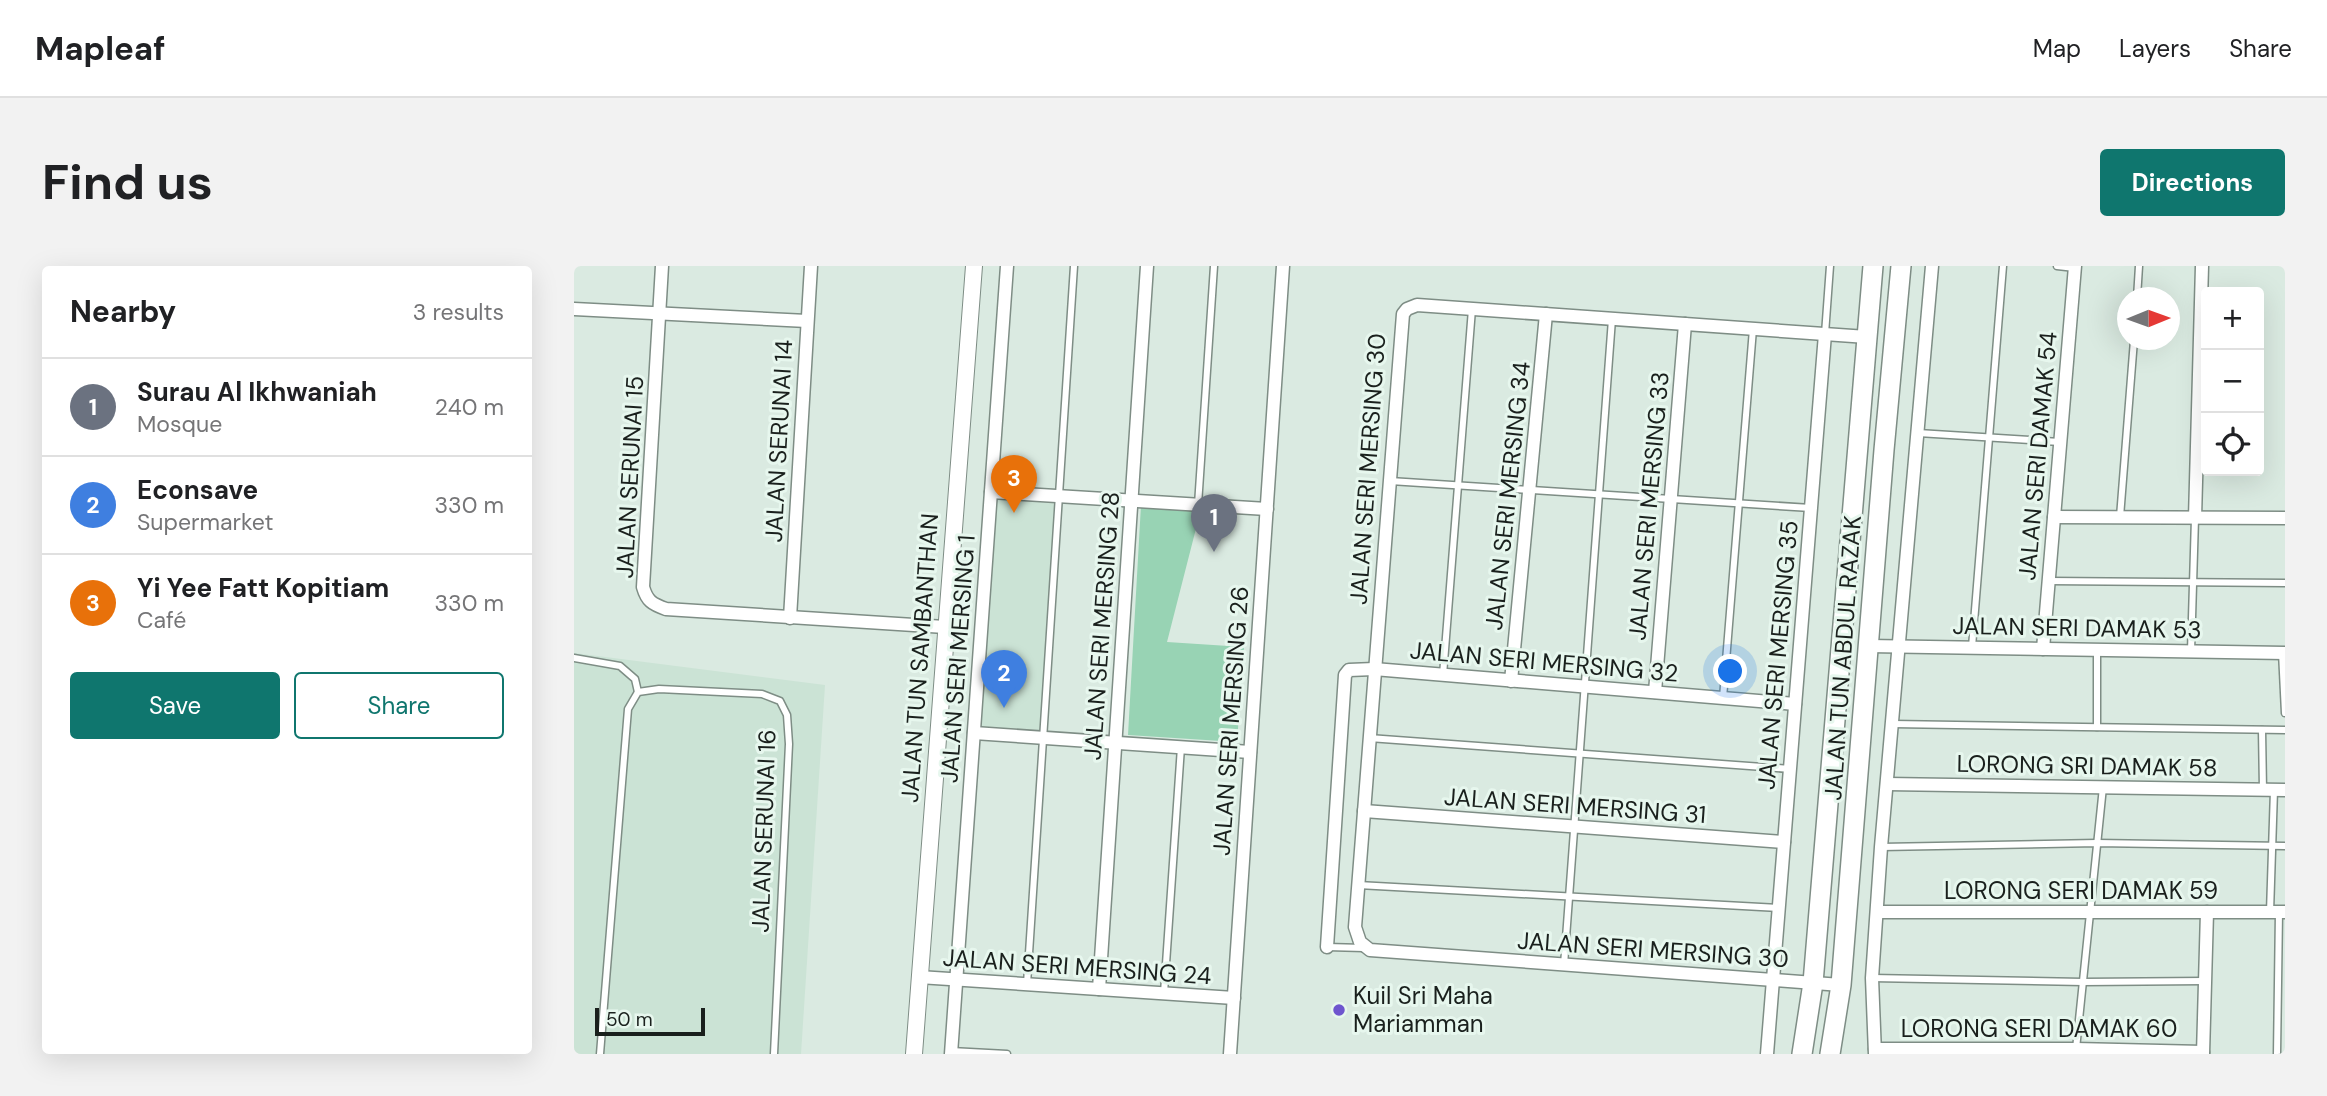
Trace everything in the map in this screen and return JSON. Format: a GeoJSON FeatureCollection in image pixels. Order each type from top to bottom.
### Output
{"type":"FeatureCollection","features":[{"type":"Feature","properties":{"kind":"main road","name":"JALAN TUN ABDUL RAZAK"},"geometry":{"type":"LineString","coordinates":[[1802,1054],[1813,983],[1873,266]]}},
{"type":"Feature","properties":{"kind":"main road","name":"JALAN TUN ABDUL RAZAK"},"geometry":{"type":"LineString","coordinates":[[1830,1054],[1841,985],[1901,266]]}},
{"type":"Feature","properties":{"kind":"main road"},"geometry":{"type":"LineString","coordinates":[[1854,495],[1867,488],[1884,450]]}},
{"type":"Feature","properties":{"kind":"street","name":"JALAN SERUNAI 15"},"geometry":{"type":"LineString","coordinates":[[662,266],[643,587],[647,599],[666,609],[945,627]]}},
{"type":"Feature","properties":{"kind":"street","name":"JALAN SERUNAI 14"},"geometry":{"type":"LineString","coordinates":[[790,618],[811,266]]}},
{"type":"Feature","properties":{"kind":"street","name":"JALAN TUN SAMBANTHAN"},"geometry":{"type":"LineString","coordinates":[[914,1054],[939,979],[945,627],[975,266]]}},
{"type":"Feature","properties":{"kind":"street","name":"JALAN SERI MERSING 1"},"geometry":{"type":"LineString","coordinates":[[951,1052],[939,979],[974,733],[1007,266]]}},
{"type":"Feature","properties":{"kind":"street","name":"JALAN SERI MERSING 28"},"geometry":{"type":"LineString","coordinates":[[1099,989],[1147,266]]}},
{"type":"Feature","properties":{"kind":"street","name":"JALAN SERI MERSING 26"},"geometry":{"type":"LineString","coordinates":[[1230,1054],[1283,266]]}},
{"type":"Feature","properties":{"kind":"street"},"geometry":{"type":"LineString","coordinates":[[1875,1052],[1872,978],[1881,847],[1932,266]]}},
{"type":"Feature","properties":{"kind":"street"},"geometry":{"type":"LineString","coordinates":[[2195,518],[2202,266]]}},
{"type":"Feature","properties":{"kind":"street","name":"JALAN SERI DAMAK 54"},"geometry":{"type":"LineString","coordinates":[[2043,649],[2075,267]]}},
{"type":"Feature","properties":{"kind":"street","name":"JALAN SERI MERSING 30"},"geometry":{"type":"LineString","coordinates":[[1841,985],[1370,950],[1364,948],[1360,942],[1355,927],[1388,481],[1403,314],[1407,309],[1417,305],[1867,337]]}},
{"type":"Feature","properties":{"kind":"street"},"geometry":{"type":"LineString","coordinates":[[574,309],[807,321]]}},
{"type":"Feature","properties":{"kind":"street","name":"JALAN SERI MERSING 34"},"geometry":{"type":"LineString","coordinates":[[1511,681],[1546,314]]}},
{"type":"Feature","properties":{"kind":"street","name":"JALAN SERI MERSING 33"},"geometry":{"type":"LineString","coordinates":[[1655,692],[1685,324]]}},
{"type":"Feature","properties":{"kind":"street","name":"JALAN SERI MERSING 35"},"geometry":{"type":"LineString","coordinates":[[1767,1054],[1825,334]]}},
{"type":"Feature","properties":{"kind":"street"},"geometry":{"type":"LineString","coordinates":[[991,492],[1267,509]]}},
{"type":"Feature","properties":{"kind":"street"},"geometry":{"type":"LineString","coordinates":[[2054,517],[2285,518]]}},
{"type":"Feature","properties":{"kind":"street","name":"JALAN SERI DAMAK 53"},"geometry":{"type":"LineString","coordinates":[[1869,646],[2283,652]]}},
{"type":"Feature","properties":{"kind":"street"},"geometry":{"type":"LineString","coordinates":[[1326,947],[1345,675],[1349,670],[1374,669]]}},
{"type":"Feature","properties":{"kind":"street","name":"JALAN SERI MERSING 32"},"geometry":{"type":"LineString","coordinates":[[1374,669],[1795,704]]}},
{"type":"Feature","properties":{"kind":"street"},"geometry":{"type":"LineString","coordinates":[[974,733],[1250,752]]}},
{"type":"Feature","properties":{"kind":"street","name":"LORONG SRI DAMAK 58"},"geometry":{"type":"LineString","coordinates":[[1887,784],[2274,790]]}},
{"type":"Feature","properties":{"kind":"street","name":"JALAN SERI MERSING 31"},"geometry":{"type":"LineString","coordinates":[[1364,811],[1784,842]]}},
{"type":"Feature","properties":{"kind":"street","name":"LORONG SERI DAMAK 59"},"geometry":{"type":"LineString","coordinates":[[1878,912],[2278,912]]}},
{"type":"Feature","properties":{"kind":"street"},"geometry":{"type":"LineString","coordinates":[[2203,1053],[2207,912]]}},
{"type":"Feature","properties":{"kind":"street","name":"JALAN SERI MERSING 24"},"geometry":{"type":"LineString","coordinates":[[939,979],[1234,998]]}},
{"type":"Feature","properties":{"kind":"street","name":"LORONG SERI DAMAK 60"},"geometry":{"type":"LineString","coordinates":[[1875,1052],[2076,1049],[2203,1053]]}},
{"type":"Feature","properties":{"kind":"lane"},"geometry":{"type":"LineString","coordinates":[[1027,984],[1074,266]]}},
{"type":"Feature","properties":{"kind":"lane"},"geometry":{"type":"LineString","coordinates":[[1198,505],[1214,266]]}},
{"type":"Feature","properties":{"kind":"lane"},"geometry":{"type":"LineString","coordinates":[[1825,334],[1830,266]]}},
{"type":"Feature","properties":{"kind":"lane"},"geometry":{"type":"LineString","coordinates":[[1972,647],[2003,266]]}},
{"type":"Feature","properties":{"kind":"lane"},"geometry":{"type":"LineString","coordinates":[[2057,266],[2075,267]]}},
{"type":"Feature","properties":{"kind":"lane"},"geometry":{"type":"LineString","coordinates":[[2138,287],[2139,266]]}},
{"type":"Feature","properties":{"kind":"lane"},"geometry":{"type":"LineString","coordinates":[[1443,675],[1472,309]]}},
{"type":"Feature","properties":{"kind":"lane"},"geometry":{"type":"LineString","coordinates":[[1564,964],[1612,319]]}},
{"type":"Feature","properties":{"kind":"lane"},"geometry":{"type":"LineString","coordinates":[[1723,698],[1753,329]]}},
{"type":"Feature","properties":{"kind":"lane"},"geometry":{"type":"LineString","coordinates":[[2120,517],[2133,350]]}},
{"type":"Feature","properties":{"kind":"lane"},"geometry":{"type":"LineString","coordinates":[[1918,433],[2060,442]]}},
{"type":"Feature","properties":{"kind":"lane"},"geometry":{"type":"LineString","coordinates":[[1388,481],[1811,508]]}},
{"type":"Feature","properties":{"kind":"lane"},"geometry":{"type":"LineString","coordinates":[[2191,651],[2195,518]]}},
{"type":"Feature","properties":{"kind":"lane"},"geometry":{"type":"LineString","coordinates":[[2049,581],[2285,583]]}},
{"type":"Feature","properties":{"kind":"lane"},"geometry":{"type":"LineString","coordinates":[[2097,649],[2097,727]]}},
{"type":"Feature","properties":{"kind":"lane"},"geometry":{"type":"LineString","coordinates":[[2283,652],[2285,713]]}},
{"type":"Feature","properties":{"kind":"lane"},"geometry":{"type":"LineString","coordinates":[[574,659],[620,666],[635,678],[638,692],[628,709],[600,1054]]}},
{"type":"Feature","properties":{"kind":"lane","name":"JALAN SERUNAI 16"},"geometry":{"type":"LineString","coordinates":[[638,692],[659,689],[762,694],[780,701],[787,715],[789,744],[774,1054]]}},
{"type":"Feature","properties":{"kind":"lane"},"geometry":{"type":"LineString","coordinates":[[1893,724],[2285,730]]}},
{"type":"Feature","properties":{"kind":"lane"},"geometry":{"type":"LineString","coordinates":[[2262,730],[2274,790],[2272,845],[2278,912],[2277,1054]]}},
{"type":"Feature","properties":{"kind":"lane"},"geometry":{"type":"LineString","coordinates":[[1369,738],[1790,769]]}},
{"type":"Feature","properties":{"kind":"lane"},"geometry":{"type":"LineString","coordinates":[[1163,993],[1181,747]]}},
{"type":"Feature","properties":{"kind":"lane"},"geometry":{"type":"LineString","coordinates":[[2076,1049],[2103,787]]}},
{"type":"Feature","properties":{"kind":"lane"},"geometry":{"type":"LineString","coordinates":[[1881,847],[2097,843],[2285,846]]}},
{"type":"Feature","properties":{"kind":"lane"},"geometry":{"type":"LineString","coordinates":[[1358,885],[1779,908]]}},
{"type":"Feature","properties":{"kind":"lane"},"geometry":{"type":"LineString","coordinates":[[1326,947],[1364,948]]}},
{"type":"Feature","properties":{"kind":"lane"},"geometry":{"type":"LineString","coordinates":[[1872,978],[2205,981]]}},
{"type":"Feature","properties":{"kind":"lane"},"geometry":{"type":"LineString","coordinates":[[951,1052],[1007,1054]]}},
{"type":"Feature","properties":{"kind":"shaded area"},"geometry":{"type":"Polygon","coordinates":[[[996,497],[1057,500],[1041,732],[980,728],[996,497]]]}},
{"type":"Feature","properties":{"kind":"shaded area"},"geometry":{"type":"Polygon","coordinates":[[[574,653],[825,685],[801,1054],[574,1054],[574,653]]]}},
{"type":"Feature","properties":{"kind":"green space"},"geometry":{"type":"Polygon","coordinates":[[[1141,505],[1201,509],[1167,642],[1244,647],[1237,742],[1128,735],[1141,505]]]}},
{"type":"Feature","properties":{"kind":"place","name":"Yi Yee Fatt Kopitiam"},"geometry":{"type":"Point","coordinates":[1014,513]}},
{"type":"Feature","properties":{"kind":"place","name":"Surau Al Ikhwaniah"},"geometry":{"type":"Point","coordinates":[1214,552]}},
{"type":"Feature","properties":{"kind":"place","name":"Econsave"},"geometry":{"type":"Point","coordinates":[1004,708]}},
{"type":"Feature","properties":{"kind":"place","name":"Kuil Sri Maha Mariamman"},"geometry":{"type":"Point","coordinates":[1339,1010]}}]}
